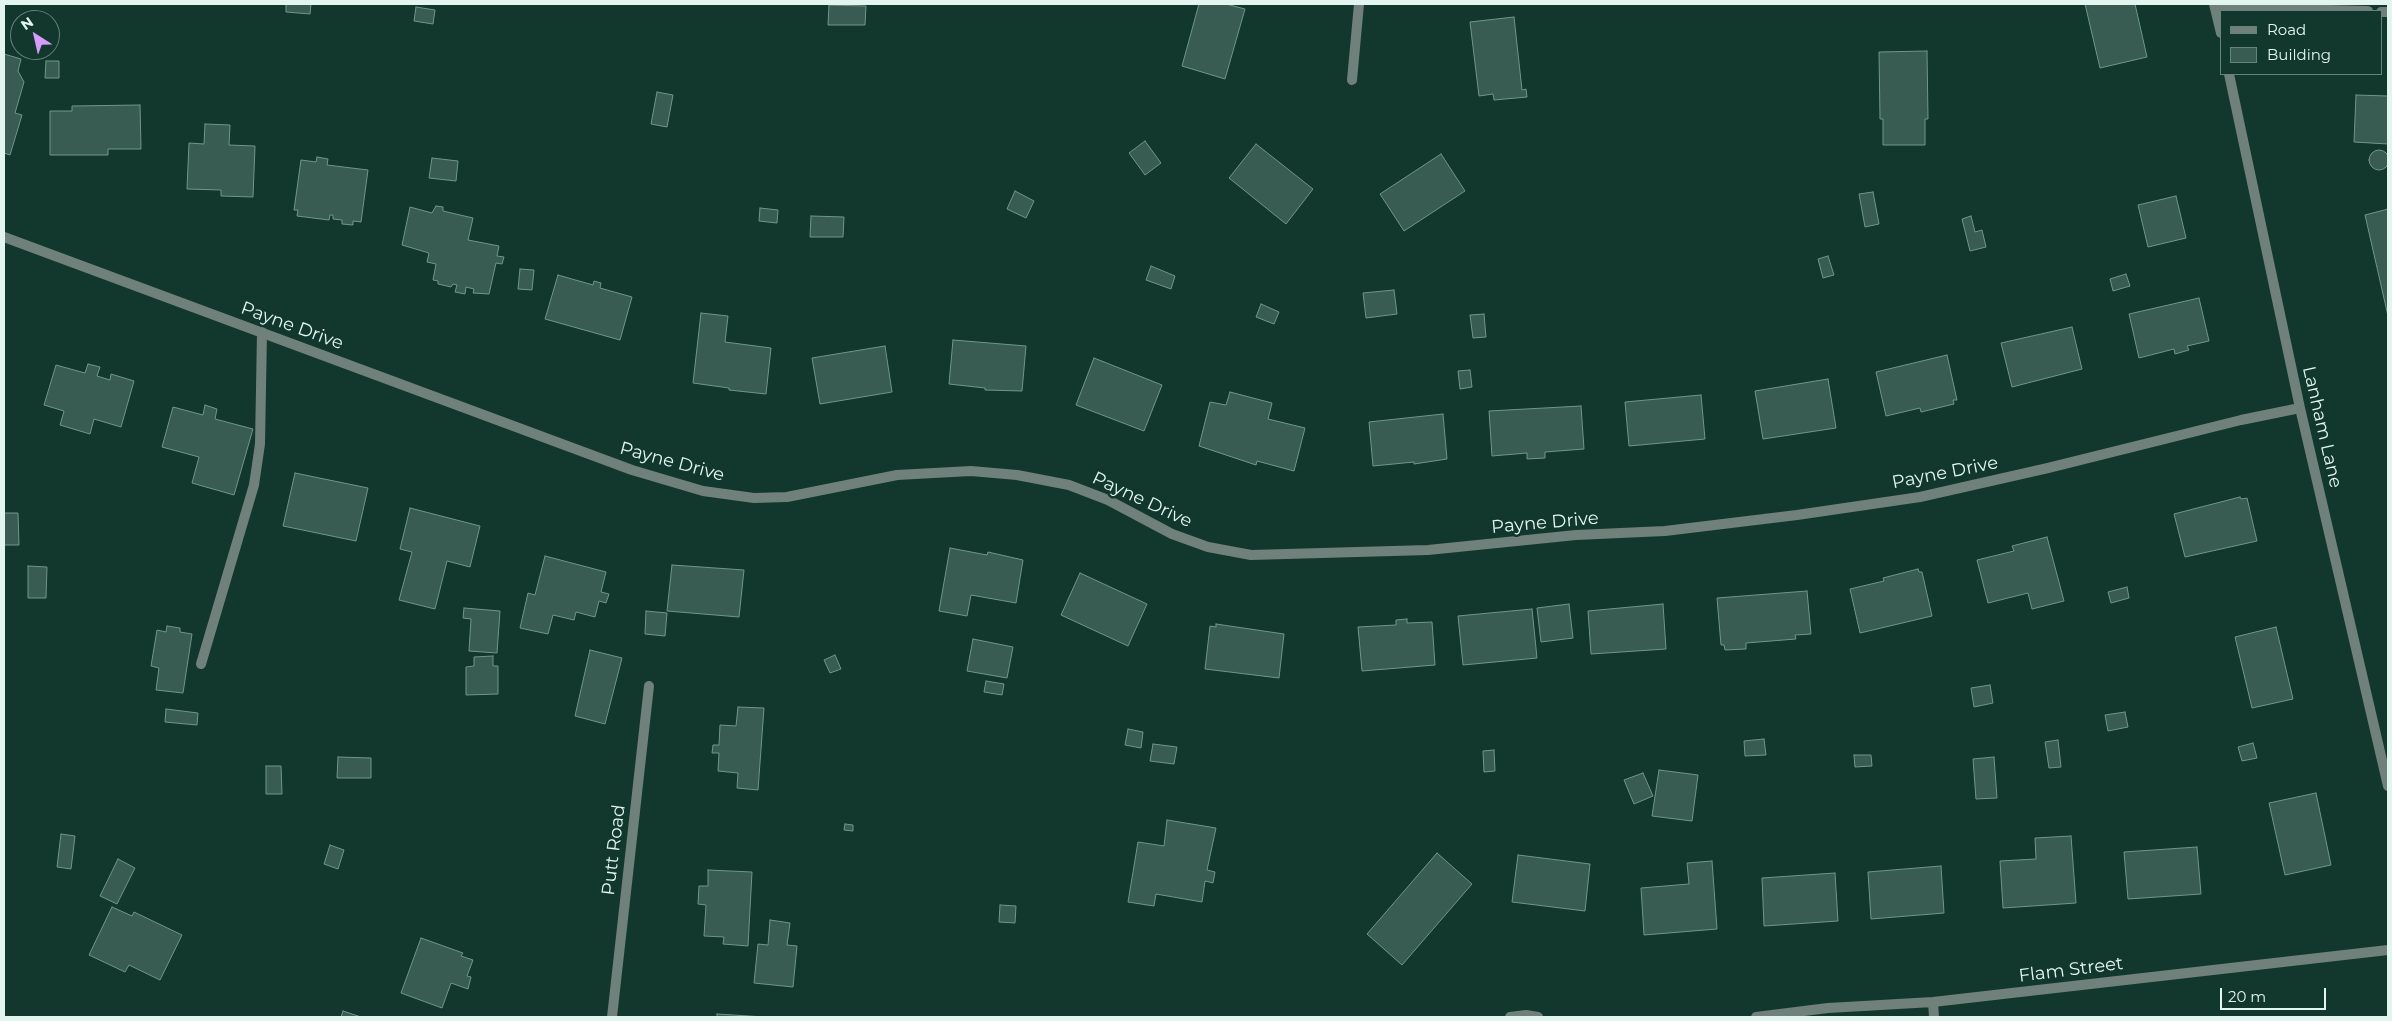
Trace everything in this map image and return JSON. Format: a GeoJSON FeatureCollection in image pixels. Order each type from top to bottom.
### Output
{"type":"FeatureCollection","features":[{"type":"Feature","properties":{"kind":"street"},"geometry":{"type":"LineString","coordinates":[[1352,80],[1359,4]]}},
{"type":"Feature","properties":{"kind":"street"},"geometry":{"type":"LineString","coordinates":[[2220,28],[2215,6],[2337,10]]}},
{"type":"Feature","properties":{"kind":"street","name":"Lanham Lane"},"geometry":{"type":"LineString","coordinates":[[2229,75],[2300,408],[2388,786]]}},
{"type":"Feature","properties":{"kind":"street","name":"Payne Drive"},"geometry":{"type":"LineString","coordinates":[[4,237],[623,466],[703,491],[754,498],[787,497],[898,475],[971,471],[1017,475],[1069,485],[1108,500],[1172,534],[1208,547],[1251,555],[1428,550],[1576,536],[1666,531],[1797,515],[1920,496],[2048,468],[2241,420],[2300,408]]}},
{"type":"Feature","properties":{"kind":"street"},"geometry":{"type":"LineString","coordinates":[[201,664],[254,485],[260,444],[262,332]]}},
{"type":"Feature","properties":{"kind":"street","name":"Putt Road"},"geometry":{"type":"LineString","coordinates":[[612,1017],[650,686]]}},
{"type":"Feature","properties":{"kind":"street","name":"Flam Street"},"geometry":{"type":"LineString","coordinates":[[1756,1017],[1828,1008],[1934,1002],[2388,950]]}},
{"type":"Feature","properties":{"kind":"street"},"geometry":{"type":"LineString","coordinates":[[1934,1002],[1934,1017]]}},
{"type":"Feature","properties":{"kind":"street"},"geometry":{"type":"LineString","coordinates":[[1510,1017],[1526,1015],[1538,1017]]}},
{"type":"Feature","properties":{"kind":"building"},"geometry":{"type":"Polygon","coordinates":[[[286,4],[311,4],[310,14],[286,12],[286,4]]]}},
{"type":"Feature","properties":{"kind":"building"},"geometry":{"type":"Polygon","coordinates":[[[1199,4],[1226,4],[1245,9],[1225,79],[1182,66],[1199,4]]]}},
{"type":"Feature","properties":{"kind":"building"},"geometry":{"type":"Polygon","coordinates":[[[2085,4],[2135,4],[2147,57],[2100,68],[2085,4]]]}},
{"type":"Feature","properties":{"kind":"building"},"geometry":{"type":"Polygon","coordinates":[[[829,5],[866,6],[865,25],[828,25],[829,5]]]}},
{"type":"Feature","properties":{"kind":"building"},"geometry":{"type":"Polygon","coordinates":[[[416,7],[435,10],[433,24],[414,21],[416,7]]]}},
{"type":"Feature","properties":{"kind":"building"},"geometry":{"type":"Polygon","coordinates":[[[1514,17],[1522,90],[1526,89],[1527,97],[1494,100],[1493,94],[1479,96],[1470,22],[1514,17]]]}},
{"type":"Feature","properties":{"kind":"building"},"geometry":{"type":"Polygon","coordinates":[[[1927,51],[1928,119],[1925,119],[1925,145],[1883,145],[1883,119],[1880,119],[1879,52],[1927,51]]]}},
{"type":"Feature","properties":{"kind":"building"},"geometry":{"type":"Polygon","coordinates":[[[4,54],[10,56],[10,60],[21,60],[18,71],[24,82],[15,113],[22,115],[10,155],[4,153],[4,54]]]}},
{"type":"Feature","properties":{"kind":"building"},"geometry":{"type":"Polygon","coordinates":[[[46,61],[59,61],[59,78],[45,78],[46,61]]]}},
{"type":"Feature","properties":{"kind":"building"},"geometry":{"type":"Polygon","coordinates":[[[657,92],[673,95],[667,127],[651,124],[657,92]]]}},
{"type":"Feature","properties":{"kind":"building"},"geometry":{"type":"Polygon","coordinates":[[[2356,95],[2388,96],[2388,144],[2354,142],[2356,95]]]}},
{"type":"Feature","properties":{"kind":"building"},"geometry":{"type":"Polygon","coordinates":[[[140,105],[141,149],[108,149],[108,155],[50,155],[50,111],[72,111],[72,106],[140,105]]]}},
{"type":"Feature","properties":{"kind":"building"},"geometry":{"type":"Polygon","coordinates":[[[205,124],[230,125],[229,145],[255,146],[253,197],[221,196],[221,190],[187,189],[189,143],[204,144],[205,124]]]}},
{"type":"Feature","properties":{"kind":"building"},"geometry":{"type":"Polygon","coordinates":[[[1145,141],[1161,163],[1145,175],[1129,153],[1145,141]]]}},
{"type":"Feature","properties":{"kind":"building"},"geometry":{"type":"Polygon","coordinates":[[[1256,144],[1313,189],[1286,224],[1229,178],[1256,144]]]}},
{"type":"Feature","properties":{"kind":"building"},"geometry":{"type":"Polygon","coordinates":[[[2379,150],[2386,153],[2389,160],[2386,167],[2379,170],[2372,167],[2369,160],[2372,153],[2379,150]]]}},
{"type":"Feature","properties":{"kind":"building"},"geometry":{"type":"Polygon","coordinates":[[[1441,154],[1465,191],[1404,231],[1380,194],[1441,154]]]}},
{"type":"Feature","properties":{"kind":"building"},"geometry":{"type":"Polygon","coordinates":[[[317,157],[328,159],[327,165],[368,170],[361,222],[353,221],[353,225],[342,224],[342,220],[333,219],[333,215],[330,215],[329,220],[297,216],[298,210],[294,210],[301,160],[316,162],[317,157]]]}},
{"type":"Feature","properties":{"kind":"building"},"geometry":{"type":"Polygon","coordinates":[[[432,158],[458,161],[456,181],[429,178],[432,158]]]}},
{"type":"Feature","properties":{"kind":"building"},"geometry":{"type":"Polygon","coordinates":[[[1015,191],[1034,201],[1026,218],[1007,209],[1015,191]]]}},
{"type":"Feature","properties":{"kind":"building"},"geometry":{"type":"Polygon","coordinates":[[[1873,192],[1879,224],[1865,227],[1859,194],[1873,192]]]}},
{"type":"Feature","properties":{"kind":"building"},"geometry":{"type":"Polygon","coordinates":[[[2176,196],[2186,238],[2148,247],[2138,205],[2176,196]]]}},
{"type":"Feature","properties":{"kind":"building"},"geometry":{"type":"Polygon","coordinates":[[[436,206],[443,207],[443,211],[473,218],[468,240],[499,246],[497,256],[504,257],[502,264],[496,263],[489,294],[473,293],[474,289],[466,287],[465,294],[455,292],[457,285],[453,284],[451,287],[438,284],[438,281],[433,280],[436,264],[427,262],[429,253],[402,245],[410,207],[432,213],[436,206]]]}},
{"type":"Feature","properties":{"kind":"building"},"geometry":{"type":"Polygon","coordinates":[[[760,208],[778,210],[777,223],[759,221],[760,208]]]}},
{"type":"Feature","properties":{"kind":"building"},"geometry":{"type":"Polygon","coordinates":[[[2388,209],[2388,316],[2365,215],[2388,209]]]}},
{"type":"Feature","properties":{"kind":"building"},"geometry":{"type":"Polygon","coordinates":[[[811,216],[844,217],[843,237],[810,237],[811,216]]]}},
{"type":"Feature","properties":{"kind":"building"},"geometry":{"type":"Polygon","coordinates":[[[1971,216],[1975,232],[1982,230],[1986,247],[1970,251],[1962,219],[1971,216]]]}},
{"type":"Feature","properties":{"kind":"building"},"geometry":{"type":"Polygon","coordinates":[[[1828,256],[1834,275],[1823,278],[1818,259],[1828,256]]]}},
{"type":"Feature","properties":{"kind":"building"},"geometry":{"type":"Polygon","coordinates":[[[1151,266],[1175,276],[1171,289],[1146,280],[1151,266]]]}},
{"type":"Feature","properties":{"kind":"building"},"geometry":{"type":"Polygon","coordinates":[[[520,269],[534,270],[532,290],[518,289],[520,269]]]}},
{"type":"Feature","properties":{"kind":"building"},"geometry":{"type":"Polygon","coordinates":[[[2126,274],[2130,286],[2113,291],[2110,279],[2126,274]]]}},
{"type":"Feature","properties":{"kind":"building"},"geometry":{"type":"Polygon","coordinates":[[[558,275],[593,285],[594,281],[601,283],[600,288],[632,297],[620,340],[545,319],[558,275]]]}},
{"type":"Feature","properties":{"kind":"building"},"geometry":{"type":"Polygon","coordinates":[[[1394,290],[1397,314],[1366,318],[1363,293],[1394,290]]]}},
{"type":"Feature","properties":{"kind":"building"},"geometry":{"type":"Polygon","coordinates":[[[2199,298],[2209,341],[2187,346],[2189,350],[2175,354],[2174,349],[2139,358],[2129,314],[2199,298]]]}},
{"type":"Feature","properties":{"kind":"building"},"geometry":{"type":"Polygon","coordinates":[[[1261,304],[1279,312],[1274,324],[1256,317],[1261,304]]]}},
{"type":"Feature","properties":{"kind":"building"},"geometry":{"type":"Polygon","coordinates":[[[701,313],[728,316],[725,342],[771,348],[766,394],[729,390],[729,388],[693,383],[701,313]]]}},
{"type":"Feature","properties":{"kind":"building"},"geometry":{"type":"Polygon","coordinates":[[[1484,314],[1486,337],[1473,338],[1470,315],[1484,314]]]}},
{"type":"Feature","properties":{"kind":"building"},"geometry":{"type":"Polygon","coordinates":[[[2072,327],[2082,369],[2012,387],[2001,343],[2072,327]]]}},
{"type":"Feature","properties":{"kind":"building"},"geometry":{"type":"Polygon","coordinates":[[[953,340],[1026,346],[1022,391],[985,390],[985,388],[949,384],[953,340]]]}},
{"type":"Feature","properties":{"kind":"building"},"geometry":{"type":"Polygon","coordinates":[[[885,346],[892,392],[820,404],[812,358],[885,346]]]}},
{"type":"Feature","properties":{"kind":"building"},"geometry":{"type":"Polygon","coordinates":[[[1947,355],[1957,400],[1953,400],[1954,404],[1921,412],[1920,408],[1886,416],[1876,372],[1947,355]]]}},
{"type":"Feature","properties":{"kind":"building"},"geometry":{"type":"Polygon","coordinates":[[[1094,358],[1162,385],[1144,431],[1076,405],[1094,358]]]}},
{"type":"Feature","properties":{"kind":"building"},"geometry":{"type":"Polygon","coordinates":[[[88,364],[100,367],[97,376],[110,380],[111,374],[134,381],[121,427],[94,419],[90,434],[60,425],[64,411],[44,405],[56,365],[85,373],[88,364]]]}},
{"type":"Feature","properties":{"kind":"building"},"geometry":{"type":"Polygon","coordinates":[[[1470,370],[1472,387],[1460,389],[1458,371],[1470,370]]]}},
{"type":"Feature","properties":{"kind":"building"},"geometry":{"type":"Polygon","coordinates":[[[1828,379],[1836,428],[1763,439],[1755,391],[1828,379]]]}},
{"type":"Feature","properties":{"kind":"building"},"geometry":{"type":"Polygon","coordinates":[[[1230,392],[1272,403],[1268,419],[1305,428],[1294,471],[1257,461],[1256,465],[1199,446],[1210,402],[1226,405],[1230,392]]]}},
{"type":"Feature","properties":{"kind":"building"},"geometry":{"type":"Polygon","coordinates":[[[1701,395],[1705,439],[1629,446],[1625,402],[1701,395]]]}},
{"type":"Feature","properties":{"kind":"building"},"geometry":{"type":"Polygon","coordinates":[[[205,405],[217,409],[215,419],[253,429],[234,495],[192,483],[199,457],[162,447],[173,407],[203,415],[205,405]]]}},
{"type":"Feature","properties":{"kind":"building"},"geometry":{"type":"Polygon","coordinates":[[[1581,406],[1584,449],[1545,452],[1545,458],[1527,459],[1527,453],[1492,456],[1489,411],[1581,406]]]}},
{"type":"Feature","properties":{"kind":"building"},"geometry":{"type":"Polygon","coordinates":[[[1443,414],[1447,459],[1414,464],[1414,462],[1373,466],[1369,422],[1443,414]]]}},
{"type":"Feature","properties":{"kind":"building"},"geometry":{"type":"Polygon","coordinates":[[[295,473],[368,488],[356,541],[283,526],[295,473]]]}},
{"type":"Feature","properties":{"kind":"building"},"geometry":{"type":"Polygon","coordinates":[[[2240,497],[2241,499],[2247,498],[2257,541],[2185,557],[2174,514],[2240,497]]]}},
{"type":"Feature","properties":{"kind":"building"},"geometry":{"type":"Polygon","coordinates":[[[410,508],[480,526],[470,567],[447,561],[435,609],[399,600],[412,552],[400,549],[410,508]]]}},
{"type":"Feature","properties":{"kind":"building"},"geometry":{"type":"Polygon","coordinates":[[[4,513],[18,513],[19,545],[4,545],[4,513]]]}},
{"type":"Feature","properties":{"kind":"building"},"geometry":{"type":"Polygon","coordinates":[[[2047,537],[2064,601],[2032,609],[2028,593],[1988,603],[1977,560],[2014,551],[2012,546],[2047,537]]]}},
{"type":"Feature","properties":{"kind":"building"},"geometry":{"type":"Polygon","coordinates":[[[950,548],[987,555],[988,552],[1023,560],[1016,603],[971,595],[967,616],[939,611],[950,548]]]}},
{"type":"Feature","properties":{"kind":"building"},"geometry":{"type":"Polygon","coordinates":[[[545,556],[606,572],[601,592],[609,594],[606,603],[599,601],[595,617],[576,612],[574,620],[553,615],[548,634],[520,628],[528,593],[535,595],[545,556]]]}},
{"type":"Feature","properties":{"kind":"building"},"geometry":{"type":"Polygon","coordinates":[[[672,565],[744,570],[739,617],[667,611],[672,565]]]}},
{"type":"Feature","properties":{"kind":"building"},"geometry":{"type":"Polygon","coordinates":[[[28,566],[47,567],[46,598],[28,598],[28,566]]]}},
{"type":"Feature","properties":{"kind":"building"},"geometry":{"type":"Polygon","coordinates":[[[1918,569],[1919,572],[1922,572],[1932,616],[1860,633],[1850,589],[1884,581],[1883,578],[1918,569]]]}},
{"type":"Feature","properties":{"kind":"building"},"geometry":{"type":"Polygon","coordinates":[[[1080,573],[1147,604],[1128,646],[1061,615],[1080,573]]]}},
{"type":"Feature","properties":{"kind":"building"},"geometry":{"type":"Polygon","coordinates":[[[2127,587],[2129,598],[2111,603],[2108,592],[2127,587]]]}},
{"type":"Feature","properties":{"kind":"building"},"geometry":{"type":"Polygon","coordinates":[[[1807,591],[1811,634],[1795,635],[1796,639],[1746,643],[1746,649],[1725,650],[1724,645],[1721,645],[1717,598],[1807,591]]]}},
{"type":"Feature","properties":{"kind":"building"},"geometry":{"type":"Polygon","coordinates":[[[1569,604],[1573,638],[1541,642],[1537,608],[1569,604]]]}},
{"type":"Feature","properties":{"kind":"building"},"geometry":{"type":"Polygon","coordinates":[[[1663,604],[1666,649],[1591,654],[1588,611],[1663,604]]]}},
{"type":"Feature","properties":{"kind":"building"},"geometry":{"type":"Polygon","coordinates":[[[464,608],[500,611],[497,653],[469,651],[471,619],[463,618],[464,608]]]}},
{"type":"Feature","properties":{"kind":"building"},"geometry":{"type":"Polygon","coordinates":[[[1532,609],[1537,658],[1463,665],[1458,616],[1532,609]]]}},
{"type":"Feature","properties":{"kind":"building"},"geometry":{"type":"Polygon","coordinates":[[[646,611],[667,613],[665,636],[645,634],[646,611]]]}},
{"type":"Feature","properties":{"kind":"building"},"geometry":{"type":"Polygon","coordinates":[[[1407,619],[1407,623],[1432,622],[1435,665],[1362,671],[1358,627],[1396,625],[1396,620],[1407,619]]]}},
{"type":"Feature","properties":{"kind":"building"},"geometry":{"type":"Polygon","coordinates":[[[1216,624],[1284,634],[1279,678],[1205,669],[1210,626],[1216,627],[1216,624]]]}},
{"type":"Feature","properties":{"kind":"building"},"geometry":{"type":"Polygon","coordinates":[[[167,626],[180,628],[180,632],[192,634],[183,693],[156,690],[159,668],[151,666],[157,630],[166,632],[167,626]]]}},
{"type":"Feature","properties":{"kind":"building"},"geometry":{"type":"Polygon","coordinates":[[[2276,627],[2293,699],[2252,708],[2235,637],[2276,627]]]}},
{"type":"Feature","properties":{"kind":"building"},"geometry":{"type":"Polygon","coordinates":[[[973,639],[1013,647],[1007,678],[967,671],[973,639]]]}},
{"type":"Feature","properties":{"kind":"building"},"geometry":{"type":"Polygon","coordinates":[[[590,650],[622,658],[605,724],[575,716],[590,650]]]}},
{"type":"Feature","properties":{"kind":"building"},"geometry":{"type":"Polygon","coordinates":[[[835,655],[841,669],[830,673],[824,660],[835,655]]]}},
{"type":"Feature","properties":{"kind":"building"},"geometry":{"type":"Polygon","coordinates":[[[493,656],[493,666],[498,666],[498,694],[466,695],[466,667],[474,666],[474,657],[493,656]]]}},
{"type":"Feature","properties":{"kind":"building"},"geometry":{"type":"Polygon","coordinates":[[[986,681],[1004,684],[1002,695],[984,692],[986,681]]]}},
{"type":"Feature","properties":{"kind":"building"},"geometry":{"type":"Polygon","coordinates":[[[1990,685],[1993,703],[1974,707],[1971,688],[1990,685]]]}},
{"type":"Feature","properties":{"kind":"building"},"geometry":{"type":"Polygon","coordinates":[[[738,707],[764,708],[758,790],[737,788],[738,773],[718,771],[719,753],[712,753],[713,745],[719,745],[720,725],[736,726],[738,707]]]}},
{"type":"Feature","properties":{"kind":"building"},"geometry":{"type":"Polygon","coordinates":[[[166,709],[198,713],[197,725],[165,722],[166,709]]]}},
{"type":"Feature","properties":{"kind":"building"},"geometry":{"type":"Polygon","coordinates":[[[2125,712],[2128,727],[2108,731],[2105,715],[2125,712]]]}},
{"type":"Feature","properties":{"kind":"building"},"geometry":{"type":"Polygon","coordinates":[[[1128,729],[1143,732],[1141,748],[1125,745],[1128,729]]]}},
{"type":"Feature","properties":{"kind":"building"},"geometry":{"type":"Polygon","coordinates":[[[1764,739],[1766,755],[1745,756],[1744,741],[1764,739]]]}},
{"type":"Feature","properties":{"kind":"building"},"geometry":{"type":"Polygon","coordinates":[[[2058,740],[2061,767],[2049,768],[2045,742],[2058,740]]]}},
{"type":"Feature","properties":{"kind":"building"},"geometry":{"type":"Polygon","coordinates":[[[2253,743],[2257,758],[2242,761],[2238,747],[2253,743]]]}},
{"type":"Feature","properties":{"kind":"building"},"geometry":{"type":"Polygon","coordinates":[[[1153,744],[1177,747],[1174,764],[1150,761],[1153,744]]]}},
{"type":"Feature","properties":{"kind":"building"},"geometry":{"type":"Polygon","coordinates":[[[1494,750],[1495,771],[1484,772],[1483,751],[1494,750]]]}},
{"type":"Feature","properties":{"kind":"building"},"geometry":{"type":"Polygon","coordinates":[[[1854,755],[1871,755],[1872,766],[1855,767],[1854,755]]]}},
{"type":"Feature","properties":{"kind":"building"},"geometry":{"type":"Polygon","coordinates":[[[338,757],[371,758],[371,778],[337,778],[338,757]]]}},
{"type":"Feature","properties":{"kind":"building"},"geometry":{"type":"Polygon","coordinates":[[[1994,757],[1997,798],[1976,799],[1973,759],[1994,757]]]}},
{"type":"Feature","properties":{"kind":"building"},"geometry":{"type":"Polygon","coordinates":[[[266,766],[281,766],[282,794],[266,794],[266,766]]]}},
{"type":"Feature","properties":{"kind":"building"},"geometry":{"type":"Polygon","coordinates":[[[1659,770],[1698,775],[1692,821],[1652,816],[1659,770]]]}},
{"type":"Feature","properties":{"kind":"building"},"geometry":{"type":"Polygon","coordinates":[[[1643,773],[1653,796],[1634,804],[1624,780],[1643,773]]]}},
{"type":"Feature","properties":{"kind":"building"},"geometry":{"type":"Polygon","coordinates":[[[2316,793],[2331,865],[2285,875],[2269,803],[2316,793]]]}},
{"type":"Feature","properties":{"kind":"building"},"geometry":{"type":"Polygon","coordinates":[[[1167,820],[1216,828],[1207,870],[1215,872],[1213,883],[1205,881],[1202,902],[1156,894],[1154,906],[1128,902],[1138,842],[1164,846],[1167,820]]]}},
{"type":"Feature","properties":{"kind":"building"},"geometry":{"type":"Polygon","coordinates":[[[845,824],[853,825],[853,831],[844,830],[845,824]]]}},
{"type":"Feature","properties":{"kind":"building"},"geometry":{"type":"Polygon","coordinates":[[[61,834],[75,836],[71,869],[57,867],[61,834]]]}},
{"type":"Feature","properties":{"kind":"building"},"geometry":{"type":"Polygon","coordinates":[[[2071,836],[2076,903],[2003,908],[2000,861],[2036,859],[2035,838],[2071,836]]]}},
{"type":"Feature","properties":{"kind":"building"},"geometry":{"type":"Polygon","coordinates":[[[330,845],[344,850],[338,869],[324,864],[330,845]]]}},
{"type":"Feature","properties":{"kind":"building"},"geometry":{"type":"Polygon","coordinates":[[[2197,847],[2201,894],[2128,899],[2124,852],[2197,847]]]}},
{"type":"Feature","properties":{"kind":"building"},"geometry":{"type":"Polygon","coordinates":[[[1437,853],[1472,884],[1402,965],[1367,934],[1437,853]]]}},
{"type":"Feature","properties":{"kind":"building"},"geometry":{"type":"Polygon","coordinates":[[[1518,855],[1590,864],[1585,911],[1512,902],[1518,855]]]}},
{"type":"Feature","properties":{"kind":"building"},"geometry":{"type":"Polygon","coordinates":[[[118,859],[135,868],[117,904],[100,896],[118,859]]]}},
{"type":"Feature","properties":{"kind":"building"},"geometry":{"type":"Polygon","coordinates":[[[1712,861],[1717,929],[1644,935],[1641,888],[1689,884],[1687,863],[1712,861]]]}},
{"type":"Feature","properties":{"kind":"building"},"geometry":{"type":"Polygon","coordinates":[[[1941,866],[1944,913],[1871,919],[1868,872],[1941,866]]]}},
{"type":"Feature","properties":{"kind":"building"},"geometry":{"type":"Polygon","coordinates":[[[708,870],[752,872],[748,946],[723,944],[724,937],[704,936],[706,905],[698,904],[699,886],[708,886],[708,870]]]}},
{"type":"Feature","properties":{"kind":"building"},"geometry":{"type":"Polygon","coordinates":[[[1835,873],[1838,921],[1764,926],[1762,878],[1835,873]]]}},
{"type":"Feature","properties":{"kind":"building"},"geometry":{"type":"Polygon","coordinates":[[[1000,905],[1016,906],[1015,923],[999,922],[1000,905]]]}},
{"type":"Feature","properties":{"kind":"building"},"geometry":{"type":"Polygon","coordinates":[[[112,907],[132,916],[134,912],[182,935],[160,980],[129,965],[125,972],[89,955],[112,907]]]}},
{"type":"Feature","properties":{"kind":"building"},"geometry":{"type":"Polygon","coordinates":[[[770,920],[790,923],[787,945],[797,946],[793,987],[754,983],[758,944],[768,945],[770,920]]]}},
{"type":"Feature","properties":{"kind":"building"},"geometry":{"type":"Polygon","coordinates":[[[421,938],[463,953],[461,956],[473,960],[467,976],[471,977],[468,989],[451,983],[442,1008],[401,993],[421,938]]]}},
{"type":"Feature","properties":{"kind":"building"},"geometry":{"type":"Polygon","coordinates":[[[343,1011],[361,1017],[341,1017],[343,1011]]]}},
{"type":"Feature","properties":{"kind":"building"},"geometry":{"type":"Polygon","coordinates":[[[717,1014],[765,1017],[717,1017],[717,1014]]]}}]}
